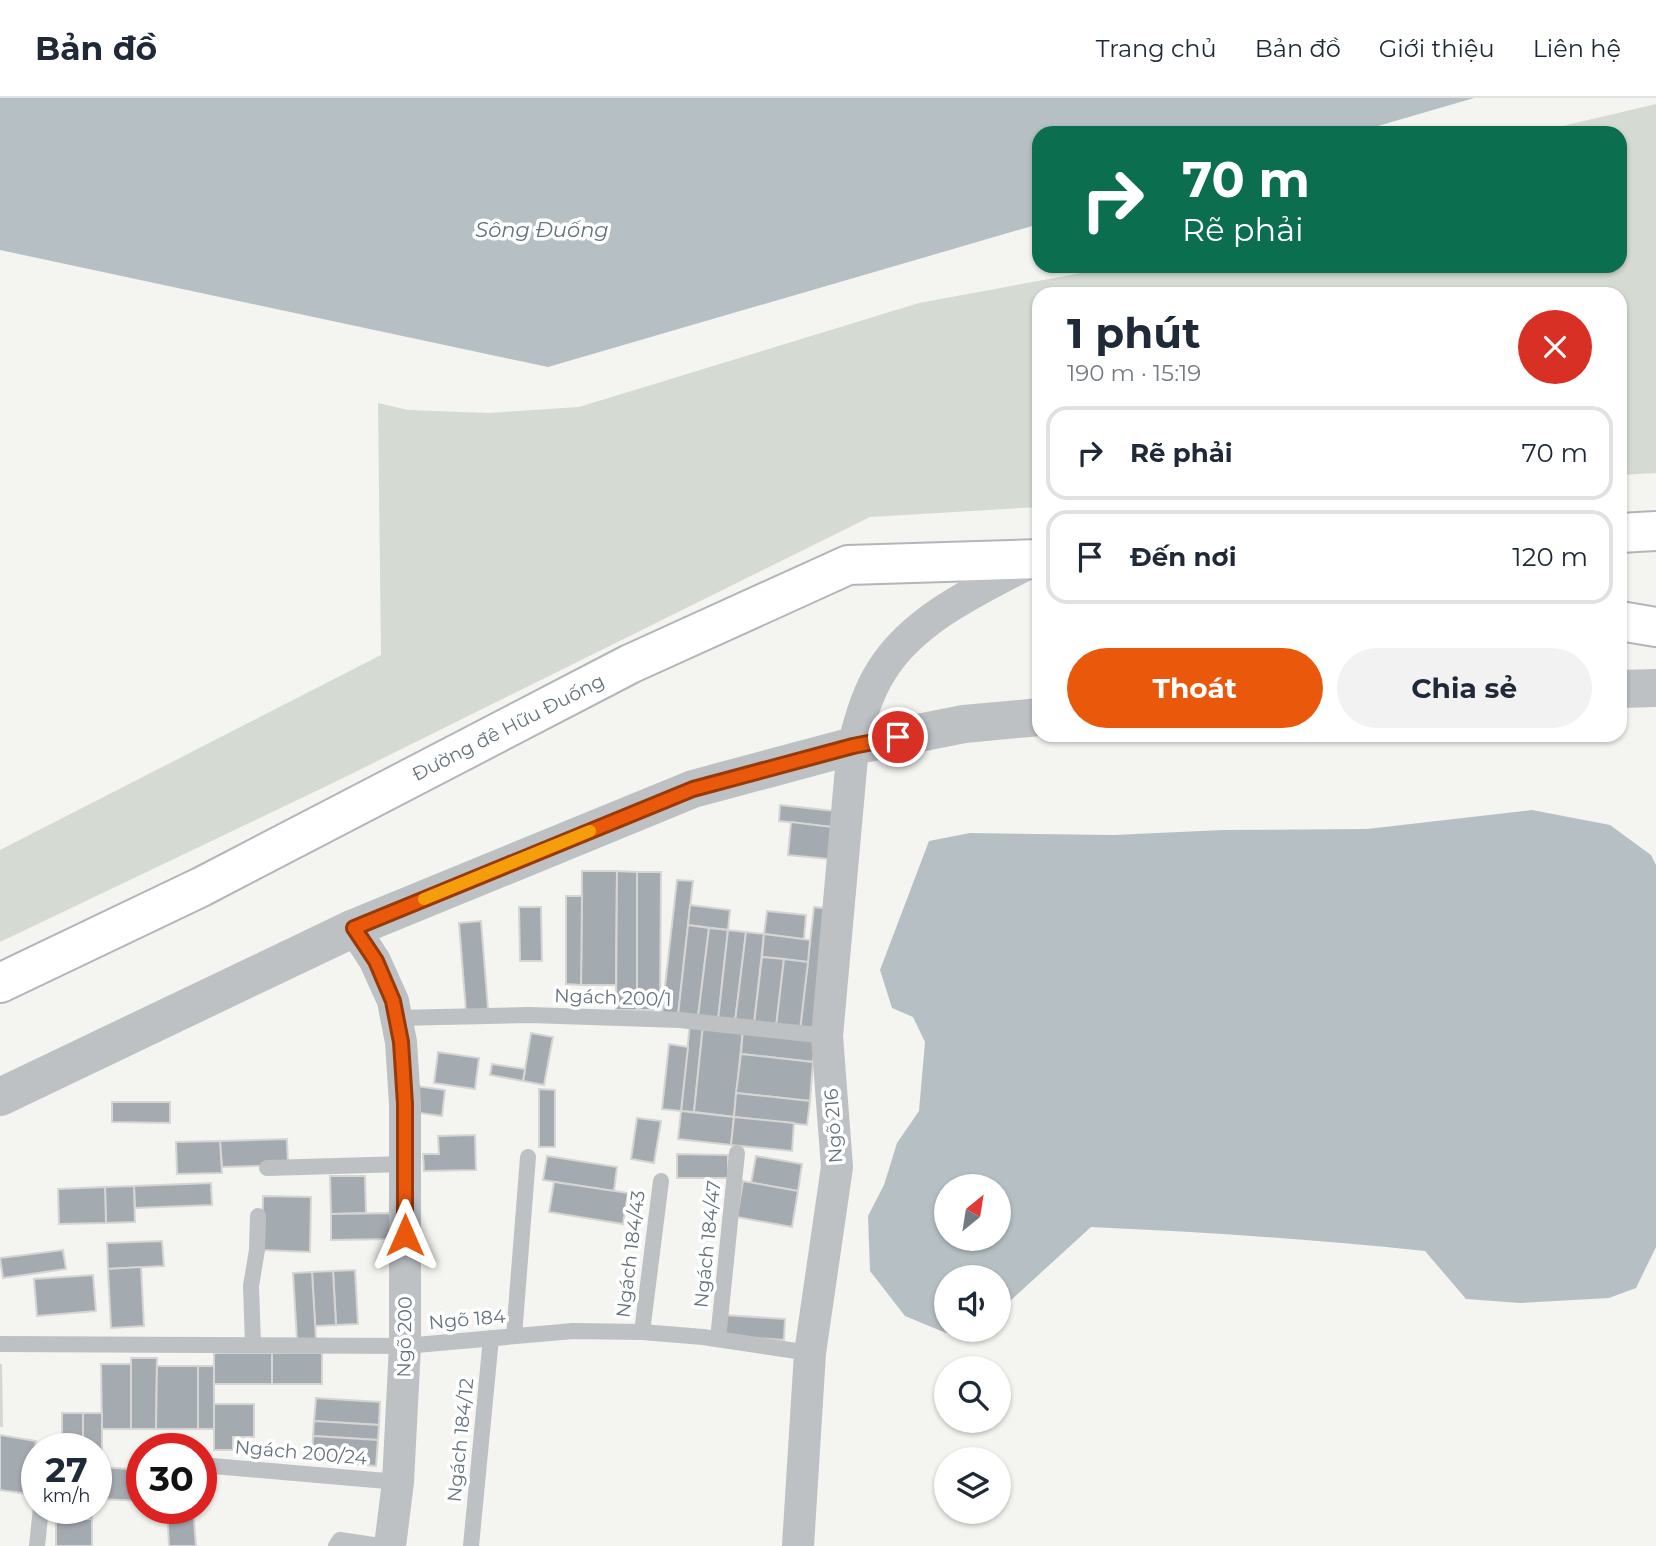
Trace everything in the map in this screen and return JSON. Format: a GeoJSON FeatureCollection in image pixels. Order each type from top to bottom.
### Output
{"type":"FeatureCollection","features":[{"type":"Feature","properties":{"kind":"main road"},"geometry":{"type":"LineString","coordinates":[[1627,533],[1656,531]]}},
{"type":"Feature","properties":{"kind":"main road","name":"Đường đê Hữu Đuống"},"geometry":{"type":"LineString","coordinates":[[0,983],[201,887],[630,664],[848,565],[1032,559]]}},
{"type":"Feature","properties":{"kind":"main road"},"geometry":{"type":"LineString","coordinates":[[1627,622],[1656,627]]}},
{"type":"Feature","properties":{"kind":"street","name":"Ngõ 216"},"geometry":{"type":"LineString","coordinates":[[798,1546],[810,1353],[837,1167],[827,1036],[853,746],[862,710],[881,670],[904,642],[982,587],[1032,562]]}},
{"type":"Feature","properties":{"kind":"street"},"geometry":{"type":"LineString","coordinates":[[1627,689],[1656,688]]}},
{"type":"Feature","properties":{"kind":"street"},"geometry":{"type":"LineString","coordinates":[[0,1097],[354,928],[693,789],[853,746],[964,724],[1032,718]]}},
{"type":"Feature","properties":{"kind":"street","name":"Ngõ 200"},"geometry":{"type":"LineString","coordinates":[[354,928],[376,961],[393,1001],[401,1042],[405,1104],[405,1346],[398,1482],[390,1546]]}},
{"type":"Feature","properties":{"kind":"lane","name":"Ngách 200/1"},"geometry":{"type":"LineString","coordinates":[[396,1018],[530,1015],[681,1020],[827,1036]]}},
{"type":"Feature","properties":{"kind":"lane","name":"Ngách 184/47"},"geometry":{"type":"LineString","coordinates":[[718,1339],[737,1153]]}},
{"type":"Feature","properties":{"kind":"lane"},"geometry":{"type":"LineString","coordinates":[[514,1336],[528,1157]]}},
{"type":"Feature","properties":{"kind":"lane"},"geometry":{"type":"LineString","coordinates":[[267,1168],[405,1164]]}},
{"type":"Feature","properties":{"kind":"lane","name":"Ngách 184/43"},"geometry":{"type":"LineString","coordinates":[[642,1332],[661,1181]]}},
{"type":"Feature","properties":{"kind":"lane"},"geometry":{"type":"LineString","coordinates":[[253,1345],[251,1286],[257,1250],[258,1216]]}},
{"type":"Feature","properties":{"kind":"lane","name":"Ngõ 184"},"geometry":{"type":"LineString","coordinates":[[0,1344],[405,1346],[573,1331],[642,1332],[718,1339],[810,1353]]}},
{"type":"Feature","properties":{"kind":"lane","name":"Ngách 184/12"},"geometry":{"type":"LineString","coordinates":[[471,1546],[491,1338]]}},
{"type":"Feature","properties":{"kind":"lane","name":"Ngách 200/24"},"geometry":{"type":"LineString","coordinates":[[217,1466],[398,1482]]}},
{"type":"Feature","properties":{"kind":"lane"},"geometry":{"type":"LineString","coordinates":[[37,1546],[39,1524]]}},
{"type":"Feature","properties":{"kind":"lane"},"geometry":{"type":"LineString","coordinates":[[336,1546],[340,1540],[380,1546]]}},
{"type":"Feature","properties":{"kind":"shaded area"},"geometry":{"type":"Polygon","coordinates":[[[1656,104],[1656,473],[1627,475],[1627,287],[1032,287],[1032,507],[870,517],[337,781],[0,942],[0,850],[381,655],[378,403],[408,410],[489,413],[579,407],[919,303],[1081,273],[1627,273],[1627,126],[1563,126],[1656,104]]]}},
{"type":"Feature","properties":{"kind":"water","name":"Sông Đuống"},"geometry":{"type":"Polygon","coordinates":[[[0,98],[1474,98],[1378,126],[1032,126],[1032,226],[548,367],[0,250],[0,98]]]}},
{"type":"Feature","properties":{"kind":"water"},"geometry":{"type":"Polygon","coordinates":[[[1532,810],[1610,825],[1651,855],[1656,865],[1656,1247],[1636,1288],[1609,1298],[1520,1303],[1466,1299],[1425,1251],[1258,1236],[1091,1227],[1011,1300],[1011,1265],[934,1265],[934,1328],[905,1316],[870,1271],[868,1216],[884,1185],[897,1143],[919,1111],[925,1042],[913,1017],[892,1008],[880,970],[929,841],[970,833],[1114,835],[1223,830],[1367,829],[1532,810]]]}},
{"type":"Feature","properties":{"kind":"building"},"geometry":{"type":"Polygon","coordinates":[[[780,805],[834,811],[832,827],[779,821],[780,805]]]}},
{"type":"Feature","properties":{"kind":"building"},"geometry":{"type":"Polygon","coordinates":[[[791,822],[832,827],[829,859],[788,855],[791,822]]]}},
{"type":"Feature","properties":{"kind":"building"},"geometry":{"type":"Polygon","coordinates":[[[582,871],[617,871],[616,985],[581,985],[582,871]]]}},
{"type":"Feature","properties":{"kind":"building"},"geometry":{"type":"Polygon","coordinates":[[[617,871],[637,872],[637,1010],[616,1010],[617,871]]]}},
{"type":"Feature","properties":{"kind":"building"},"geometry":{"type":"Polygon","coordinates":[[[637,872],[661,872],[660,1010],[637,1010],[637,872]]]}},
{"type":"Feature","properties":{"kind":"building"},"geometry":{"type":"Polygon","coordinates":[[[677,880],[693,881],[678,1015],[662,1013],[677,880]]]}},
{"type":"Feature","properties":{"kind":"building"},"geometry":{"type":"Polygon","coordinates":[[[566,896],[582,896],[581,985],[566,984],[566,896]]]}},
{"type":"Feature","properties":{"kind":"building"},"geometry":{"type":"Polygon","coordinates":[[[690,905],[730,910],[728,930],[688,925],[690,905]]]}},
{"type":"Feature","properties":{"kind":"building"},"geometry":{"type":"Polygon","coordinates":[[[519,907],[541,907],[542,961],[520,961],[519,907]]]}},
{"type":"Feature","properties":{"kind":"building"},"geometry":{"type":"Polygon","coordinates":[[[814,907],[831,909],[817,1031],[800,1030],[814,907]]]}},
{"type":"Feature","properties":{"kind":"building"},"geometry":{"type":"Polygon","coordinates":[[[767,911],[806,915],[804,939],[764,934],[767,911]]]}},
{"type":"Feature","properties":{"kind":"building"},"geometry":{"type":"Polygon","coordinates":[[[481,921],[488,1009],[466,1011],[459,923],[481,921]]]}},
{"type":"Feature","properties":{"kind":"building"},"geometry":{"type":"Polygon","coordinates":[[[688,925],[709,928],[698,1017],[678,1015],[688,925]]]}},
{"type":"Feature","properties":{"kind":"building"},"geometry":{"type":"Polygon","coordinates":[[[709,928],[728,930],[718,1020],[698,1017],[709,928]]]}},
{"type":"Feature","properties":{"kind":"building"},"geometry":{"type":"Polygon","coordinates":[[[728,930],[746,932],[735,1022],[718,1020],[728,930]]]}},
{"type":"Feature","properties":{"kind":"building"},"geometry":{"type":"Polygon","coordinates":[[[746,932],[764,934],[754,1024],[735,1022],[746,932]]]}},
{"type":"Feature","properties":{"kind":"building"},"geometry":{"type":"Polygon","coordinates":[[[764,934],[810,940],[808,962],[762,957],[764,934]]]}},
{"type":"Feature","properties":{"kind":"building"},"geometry":{"type":"Polygon","coordinates":[[[762,957],[784,959],[776,1027],[754,1024],[762,957]]]}},
{"type":"Feature","properties":{"kind":"building"},"geometry":{"type":"Polygon","coordinates":[[[784,959],[808,962],[800,1030],[776,1027],[784,959]]]}},
{"type":"Feature","properties":{"kind":"building"},"geometry":{"type":"Polygon","coordinates":[[[690,1023],[703,1025],[694,1112],[681,1111],[690,1023]]]}},
{"type":"Feature","properties":{"kind":"building"},"geometry":{"type":"Polygon","coordinates":[[[703,1025],[743,1029],[734,1117],[694,1112],[703,1025]]]}},
{"type":"Feature","properties":{"kind":"building"},"geometry":{"type":"Polygon","coordinates":[[[743,1029],[816,1037],[813,1062],[741,1054],[743,1029]]]}},
{"type":"Feature","properties":{"kind":"building"},"geometry":{"type":"Polygon","coordinates":[[[531,1033],[553,1037],[544,1085],[523,1081],[531,1033]]]}},
{"type":"Feature","properties":{"kind":"building"},"geometry":{"type":"Polygon","coordinates":[[[669,1044],[688,1047],[681,1111],[662,1109],[669,1044]]]}},
{"type":"Feature","properties":{"kind":"building"},"geometry":{"type":"Polygon","coordinates":[[[438,1052],[479,1058],[475,1089],[434,1083],[438,1052]]]}},
{"type":"Feature","properties":{"kind":"building"},"geometry":{"type":"Polygon","coordinates":[[[741,1054],[813,1062],[810,1101],[736,1093],[741,1054]]]}},
{"type":"Feature","properties":{"kind":"building"},"geometry":{"type":"Polygon","coordinates":[[[492,1064],[525,1069],[523,1081],[490,1075],[492,1064]]]}},
{"type":"Feature","properties":{"kind":"building"},"geometry":{"type":"Polygon","coordinates":[[[409,1085],[445,1090],[442,1116],[406,1111],[409,1085]]]}},
{"type":"Feature","properties":{"kind":"building"},"geometry":{"type":"Polygon","coordinates":[[[539,1089],[555,1090],[555,1147],[539,1147],[539,1089]]]}},
{"type":"Feature","properties":{"kind":"building"},"geometry":{"type":"Polygon","coordinates":[[[736,1093],[810,1101],[807,1125],[734,1117],[736,1093]]]}},
{"type":"Feature","properties":{"kind":"building"},"geometry":{"type":"Polygon","coordinates":[[[112,1102],[170,1102],[170,1123],[112,1122],[112,1102]]]}},
{"type":"Feature","properties":{"kind":"building"},"geometry":{"type":"Polygon","coordinates":[[[681,1111],[734,1117],[731,1145],[678,1139],[681,1111]]]}},
{"type":"Feature","properties":{"kind":"building"},"geometry":{"type":"Polygon","coordinates":[[[734,1117],[794,1123],[792,1151],[731,1145],[734,1117]]]}},
{"type":"Feature","properties":{"kind":"building"},"geometry":{"type":"Polygon","coordinates":[[[637,1118],[661,1121],[654,1163],[631,1159],[637,1118]]]}},
{"type":"Feature","properties":{"kind":"building"},"geometry":{"type":"Polygon","coordinates":[[[475,1135],[476,1170],[424,1171],[423,1154],[439,1154],[438,1136],[475,1135]]]}},
{"type":"Feature","properties":{"kind":"building"},"geometry":{"type":"Polygon","coordinates":[[[287,1139],[288,1165],[222,1167],[220,1141],[287,1139]]]}},
{"type":"Feature","properties":{"kind":"building"},"geometry":{"type":"Polygon","coordinates":[[[220,1141],[222,1173],[177,1174],[176,1142],[220,1141]]]}},
{"type":"Feature","properties":{"kind":"building"},"geometry":{"type":"Polygon","coordinates":[[[677,1154],[728,1155],[728,1178],[677,1178],[677,1154]]]}},
{"type":"Feature","properties":{"kind":"building"},"geometry":{"type":"Polygon","coordinates":[[[547,1156],[617,1167],[614,1191],[543,1180],[547,1156]]]}},
{"type":"Feature","properties":{"kind":"building"},"geometry":{"type":"Polygon","coordinates":[[[756,1156],[802,1164],[798,1191],[751,1183],[756,1156]]]}},
{"type":"Feature","properties":{"kind":"building"},"geometry":{"type":"Polygon","coordinates":[[[330,1176],[365,1176],[366,1213],[331,1214],[330,1176]]]}},
{"type":"Feature","properties":{"kind":"building"},"geometry":{"type":"Polygon","coordinates":[[[743,1181],[798,1191],[792,1227],[737,1217],[743,1181]]]}},
{"type":"Feature","properties":{"kind":"building"},"geometry":{"type":"Polygon","coordinates":[[[554,1182],[628,1193],[623,1224],[549,1212],[554,1182]]]}},
{"type":"Feature","properties":{"kind":"building"},"geometry":{"type":"Polygon","coordinates":[[[211,1183],[212,1205],[135,1208],[134,1186],[211,1183]]]}},
{"type":"Feature","properties":{"kind":"building"},"geometry":{"type":"Polygon","coordinates":[[[134,1186],[135,1222],[106,1223],[105,1187],[134,1186]]]}},
{"type":"Feature","properties":{"kind":"building"},"geometry":{"type":"Polygon","coordinates":[[[105,1187],[106,1223],[59,1224],[58,1189],[105,1187]]]}},
{"type":"Feature","properties":{"kind":"building"},"geometry":{"type":"Polygon","coordinates":[[[263,1196],[311,1197],[310,1252],[262,1250],[263,1196]]]}},
{"type":"Feature","properties":{"kind":"building"},"geometry":{"type":"Polygon","coordinates":[[[395,1213],[395,1239],[331,1240],[331,1214],[395,1213]]]}},
{"type":"Feature","properties":{"kind":"building"},"geometry":{"type":"Polygon","coordinates":[[[162,1241],[164,1266],[108,1269],[107,1243],[162,1241]]]}},
{"type":"Feature","properties":{"kind":"building"},"geometry":{"type":"Polygon","coordinates":[[[63,1250],[66,1269],[3,1278],[0,1258],[63,1250]]]}},
{"type":"Feature","properties":{"kind":"building"},"geometry":{"type":"Polygon","coordinates":[[[141,1267],[144,1326],[111,1328],[108,1269],[141,1267]]]}},
{"type":"Feature","properties":{"kind":"building"},"geometry":{"type":"Polygon","coordinates":[[[355,1270],[358,1324],[336,1325],[333,1271],[355,1270]]]}},
{"type":"Feature","properties":{"kind":"building"},"geometry":{"type":"Polygon","coordinates":[[[333,1271],[336,1325],[315,1326],[312,1272],[333,1271]]]}},
{"type":"Feature","properties":{"kind":"building"},"geometry":{"type":"Polygon","coordinates":[[[312,1272],[316,1339],[297,1340],[293,1273],[312,1272]]]}},
{"type":"Feature","properties":{"kind":"building"},"geometry":{"type":"Polygon","coordinates":[[[93,1275],[96,1311],[37,1316],[34,1279],[93,1275]]]}},
{"type":"Feature","properties":{"kind":"building"},"geometry":{"type":"Polygon","coordinates":[[[724,1315],[785,1319],[784,1340],[723,1336],[724,1315]]]}},
{"type":"Feature","properties":{"kind":"building"},"geometry":{"type":"Polygon","coordinates":[[[214,1353],[272,1353],[272,1384],[214,1384],[214,1353]]]}},
{"type":"Feature","properties":{"kind":"building"},"geometry":{"type":"Polygon","coordinates":[[[272,1353],[322,1353],[322,1384],[272,1384],[272,1353]]]}},
{"type":"Feature","properties":{"kind":"building"},"geometry":{"type":"Polygon","coordinates":[[[131,1358],[157,1358],[156,1429],[131,1429],[131,1358]]]}},
{"type":"Feature","properties":{"kind":"building"},"geometry":{"type":"Polygon","coordinates":[[[101,1364],[131,1364],[131,1429],[102,1429],[101,1364]]]}},
{"type":"Feature","properties":{"kind":"building"},"geometry":{"type":"Polygon","coordinates":[[[1,1365],[2,1426],[0,1426],[1,1365]]]}},
{"type":"Feature","properties":{"kind":"building"},"geometry":{"type":"Polygon","coordinates":[[[157,1366],[198,1366],[198,1429],[156,1429],[157,1366]]]}},
{"type":"Feature","properties":{"kind":"building"},"geometry":{"type":"Polygon","coordinates":[[[198,1366],[214,1366],[214,1429],[198,1429],[198,1366]]]}},
{"type":"Feature","properties":{"kind":"building"},"geometry":{"type":"Polygon","coordinates":[[[316,1398],[380,1402],[379,1425],[314,1421],[316,1398]]]}},
{"type":"Feature","properties":{"kind":"building"},"geometry":{"type":"Polygon","coordinates":[[[214,1404],[254,1404],[254,1437],[233,1437],[233,1450],[217,1450],[217,1433],[214,1433],[214,1404]]]}},
{"type":"Feature","properties":{"kind":"building"},"geometry":{"type":"Polygon","coordinates":[[[62,1413],[83,1413],[83,1433],[62,1433],[62,1413]]]}},
{"type":"Feature","properties":{"kind":"building"},"geometry":{"type":"Polygon","coordinates":[[[83,1413],[102,1413],[102,1433],[83,1433],[83,1413]]]}},
{"type":"Feature","properties":{"kind":"building"},"geometry":{"type":"Polygon","coordinates":[[[314,1421],[379,1425],[378,1440],[313,1436],[314,1421]]]}},
{"type":"Feature","properties":{"kind":"building"},"geometry":{"type":"Polygon","coordinates":[[[0,1435],[21,1438],[21,1493],[0,1490],[0,1435]]]}},
{"type":"Feature","properties":{"kind":"building"},"geometry":{"type":"Polygon","coordinates":[[[313,1436],[378,1440],[376,1466],[312,1461],[313,1436]]]}},
{"type":"Feature","properties":{"kind":"building"},"geometry":{"type":"Polygon","coordinates":[[[112,1468],[126,1469],[126,1500],[112,1500],[112,1468]]]}},
{"type":"Feature","properties":{"kind":"building"},"geometry":{"type":"Polygon","coordinates":[[[56,1524],[92,1524],[92,1546],[56,1546],[56,1524]]]}},
{"type":"Feature","properties":{"kind":"building"},"geometry":{"type":"Polygon","coordinates":[[[168,1524],[194,1524],[196,1546],[169,1546],[168,1524]]]}},
{"type":"Feature","properties":{"kind":"slow traffic"},"geometry":{"type":"LineString","coordinates":[[424,899],[590,831]]}},
{"type":"Feature","properties":{"kind":"route"},"geometry":{"type":"LineString","coordinates":[[405,1235],[405,1104],[401,1042],[393,1001],[376,961],[354,928],[693,789],[853,746],[898,737]]}}]}
